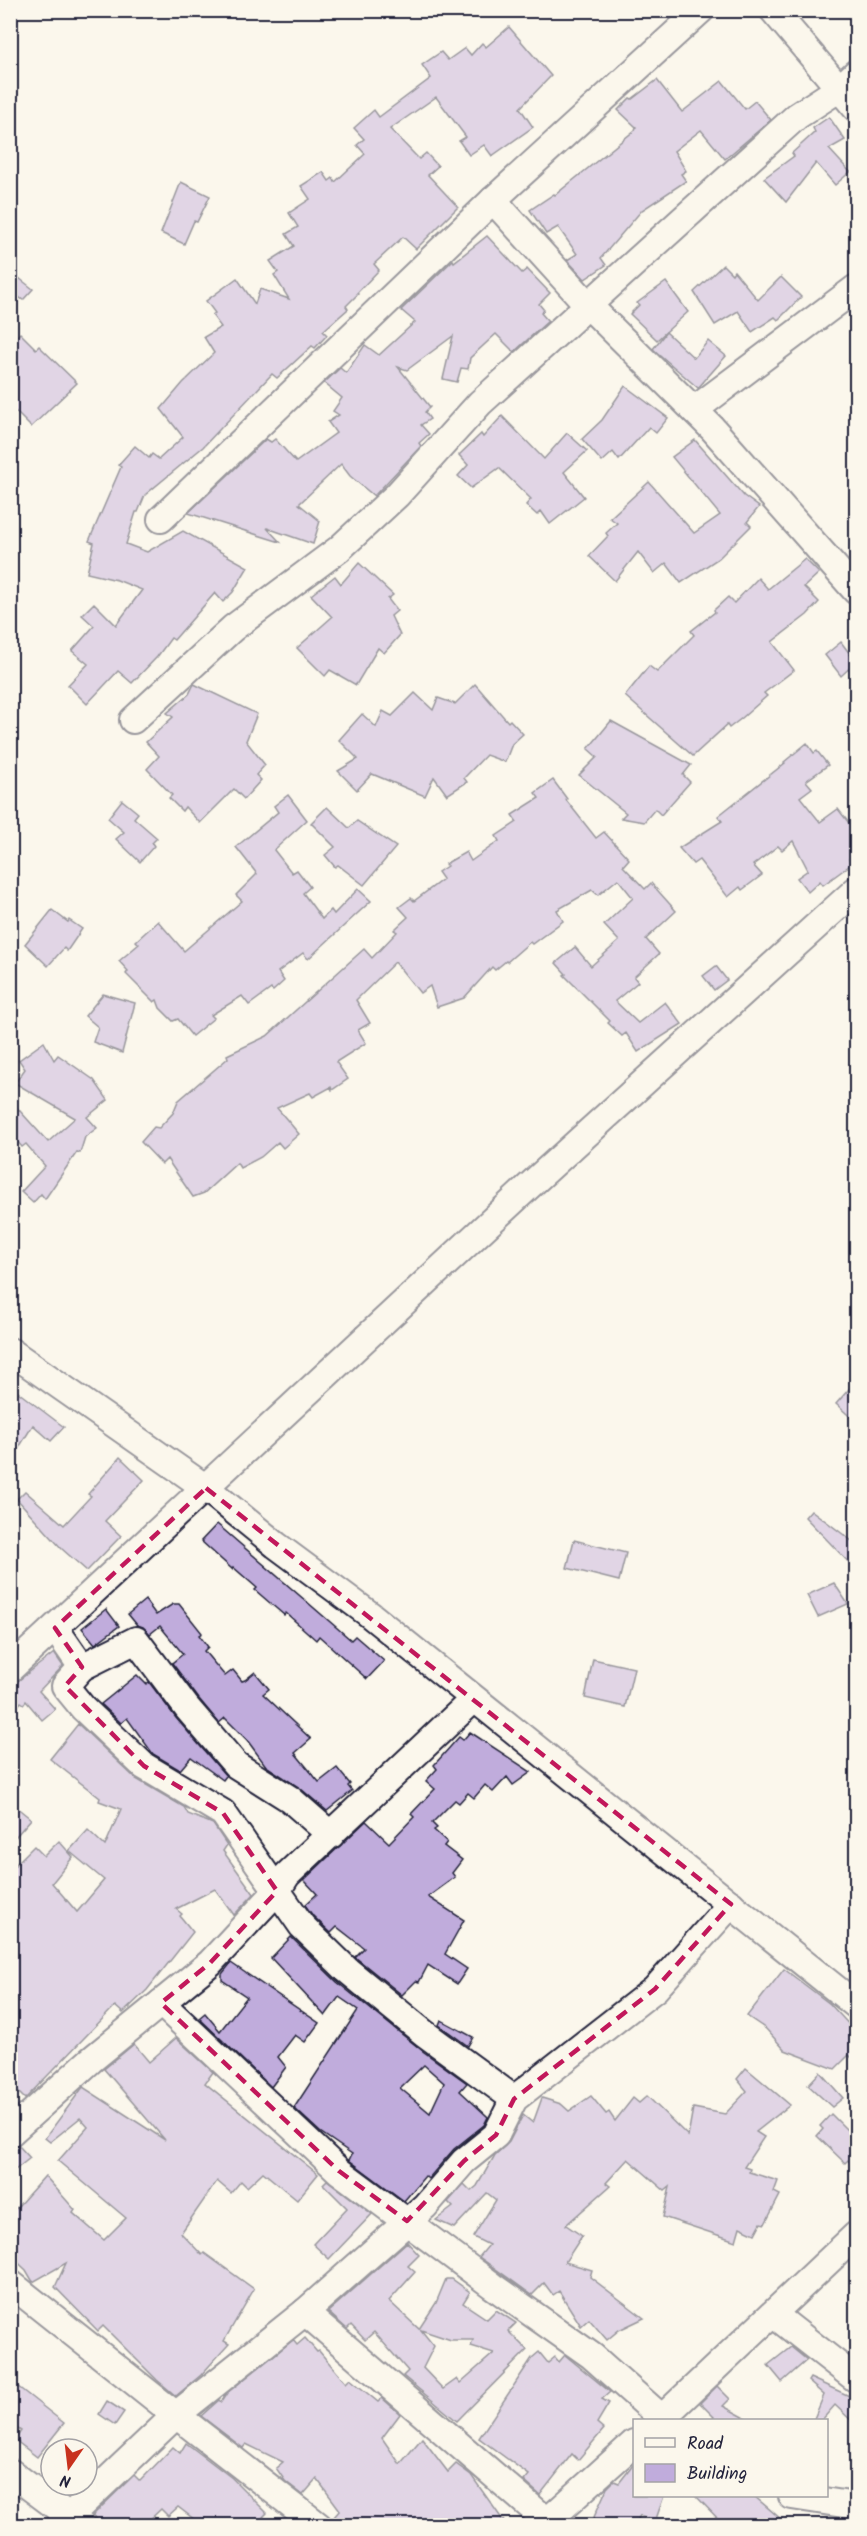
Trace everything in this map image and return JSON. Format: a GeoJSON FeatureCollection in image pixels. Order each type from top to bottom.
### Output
{"type":"FeatureCollection","features":[{"type":"Feature","properties":{"kind":"street"},"geometry":{"type":"LineString","coordinates":[[161,519],[493,200],[701,10]]}},
{"type":"Feature","properties":{"kind":"street"},"geometry":{"type":"LineString","coordinates":[[773,10],[848,81],[856,108]]}},
{"type":"Feature","properties":{"kind":"street"},"geometry":{"type":"LineString","coordinates":[[133,720],[233,628],[339,549],[397,495],[480,403],[797,116],[848,81]]}},
{"type":"Feature","properties":{"kind":"street"},"geometry":{"type":"LineString","coordinates":[[493,200],[588,305],[694,410],[856,591]]}},
{"type":"Feature","properties":{"kind":"street"},"geometry":{"type":"LineString","coordinates":[[694,410],[856,288]]}},
{"type":"Feature","properties":{"kind":"street"},"geometry":{"type":"LineString","coordinates":[[10,1669],[527,1188],[856,890]]}},
{"type":"Feature","properties":{"kind":"street"},"geometry":{"type":"LineString","coordinates":[[10,1351],[206,1488],[276,1545],[369,1614],[856,2005]]}},
{"type":"Feature","properties":{"kind":"street"},"geometry":{"type":"LineString","coordinates":[[55,1628],[82,1667]]}},
{"type":"Feature","properties":{"kind":"street"},"geometry":{"type":"LineString","coordinates":[[331,1834],[290,1798],[236,1765],[187,1708],[136,1640],[82,1667],[65,1686],[83,1708],[144,1766],[223,1813],[302,1926],[347,1970],[424,2033],[513,2099]]}},
{"type":"Feature","properties":{"kind":"street"},"geometry":{"type":"LineString","coordinates":[[10,2133],[91,2060],[210,1963],[277,1891],[287,1875],[474,1699]]}},
{"type":"Feature","properties":{"kind":"street"},"geometry":{"type":"LineString","coordinates":[[10,2472],[71,2522],[176,2415],[305,2312],[425,2206],[464,2161],[496,2135],[513,2099],[655,1989],[730,1904]]}},
{"type":"Feature","properties":{"kind":"street"},"geometry":{"type":"LineString","coordinates":[[161,2003],[339,2171],[592,2356],[661,2419]]}},
{"type":"Feature","properties":{"kind":"street"},"geometry":{"type":"LineString","coordinates":[[663,2419],[856,2235]]}},
{"type":"Feature","properties":{"kind":"street"},"geometry":{"type":"LineString","coordinates":[[10,2283],[319,2526]]}},
{"type":"Feature","properties":{"kind":"street"},"geometry":{"type":"LineString","coordinates":[[305,2312],[548,2524],[633,2444]]}},
{"type":"Feature","properties":{"kind":"street"},"geometry":{"type":"LineString","coordinates":[[772,2314],[856,2379]]}},
{"type":"Feature","properties":{"kind":"street"},"geometry":{"type":"LineString","coordinates":[[798,2497],[856,2506]]}},
{"type":"Feature","properties":{"kind":"highlighted area"},"geometry":{"type":"Polygon","coordinates":[[[206,1488],[731,1904],[655,1989],[514,2099],[496,2135],[464,2161],[407,2221],[339,2171],[161,2003],[210,1963],[277,1891],[223,1813],[144,1766],[65,1686],[82,1667],[55,1628],[206,1488]]]}},
{"type":"Feature","properties":{"kind":"building"},"geometry":{"type":"Polygon","coordinates":[[[509,27],[551,76],[520,108],[533,127],[492,156],[484,145],[469,155],[459,141],[466,137],[436,97],[390,129],[419,159],[426,153],[438,166],[428,175],[458,207],[416,249],[403,237],[374,264],[379,270],[346,306],[348,309],[323,331],[327,335],[315,348],[312,346],[277,378],[272,374],[203,447],[145,495],[136,512],[126,544],[147,552],[183,531],[248,567],[233,592],[223,602],[215,593],[174,640],[171,638],[157,657],[132,683],[118,671],[87,704],[68,685],[88,664],[72,651],[94,626],[82,615],[94,603],[116,625],[142,590],[117,580],[87,573],[94,543],[89,541],[121,467],[118,465],[135,446],[149,458],[152,454],[159,459],[183,437],[161,409],[183,383],[214,353],[204,337],[221,327],[206,301],[237,278],[255,304],[260,289],[289,299],[274,275],[278,272],[270,261],[294,246],[286,234],[298,227],[289,213],[310,199],[301,186],[323,172],[329,181],[333,178],[335,182],[365,154],[357,145],[364,139],[354,128],[374,110],[379,117],[431,78],[422,65],[441,52],[448,60],[465,48],[471,55],[482,43],[486,47],[509,27]]]}},
{"type":"Feature","properties":{"kind":"building"},"geometry":{"type":"Polygon","coordinates":[[[657,80],[682,112],[722,81],[745,109],[755,101],[771,120],[725,159],[701,130],[674,151],[686,171],[681,174],[686,181],[642,210],[601,258],[606,265],[585,279],[567,260],[577,254],[558,227],[546,234],[530,210],[555,195],[635,130],[636,127],[618,110],[630,98],[632,99],[657,80]]]}},
{"type":"Feature","properties":{"kind":"building"},"geometry":{"type":"Polygon","coordinates":[[[829,117],[845,140],[829,149],[850,172],[835,185],[816,163],[786,202],[764,178],[794,156],[792,153],[815,132],[813,128],[829,117]]]}},
{"type":"Feature","properties":{"kind":"building"},"geometry":{"type":"Polygon","coordinates":[[[181,182],[210,196],[197,222],[194,221],[184,244],[161,233],[181,182]]]}},
{"type":"Feature","properties":{"kind":"building"},"geometry":{"type":"Polygon","coordinates":[[[487,236],[522,273],[527,269],[550,293],[539,304],[544,310],[541,313],[548,321],[514,352],[496,334],[470,358],[468,369],[461,368],[457,382],[443,379],[453,336],[407,370],[398,367],[430,407],[425,412],[430,419],[421,425],[429,434],[419,443],[421,446],[374,496],[350,476],[341,464],[299,504],[320,521],[313,544],[267,528],[280,542],[188,513],[266,439],[271,442],[275,439],[296,462],[336,433],[328,422],[339,415],[333,411],[342,398],[324,383],[340,368],[346,373],[365,345],[379,355],[415,322],[401,310],[453,260],[454,262],[487,236]]]}},
{"type":"Feature","properties":{"kind":"building"},"geometry":{"type":"Polygon","coordinates":[[[723,265],[732,274],[734,271],[758,300],[781,277],[801,297],[778,320],[775,317],[752,332],[738,311],[715,325],[694,292],[723,265]]]}},
{"type":"Feature","properties":{"kind":"building"},"geometry":{"type":"Polygon","coordinates":[[[10,271],[33,289],[23,300],[10,291],[10,271]]]}},
{"type":"Feature","properties":{"kind":"building"},"geometry":{"type":"Polygon","coordinates":[[[666,282],[688,312],[657,340],[630,314],[639,305],[637,303],[666,282]]]}},
{"type":"Feature","properties":{"kind":"building"},"geometry":{"type":"Polygon","coordinates":[[[666,332],[694,358],[708,341],[726,356],[698,388],[653,349],[666,332]]]}},
{"type":"Feature","properties":{"kind":"building"},"geometry":{"type":"Polygon","coordinates":[[[20,333],[36,349],[39,346],[77,383],[31,427],[10,406],[10,343],[20,333]]]}},
{"type":"Feature","properties":{"kind":"building"},"geometry":{"type":"Polygon","coordinates":[[[625,386],[668,418],[656,433],[649,427],[619,460],[613,452],[602,462],[582,439],[602,420],[625,386]]]}},
{"type":"Feature","properties":{"kind":"building"},"geometry":{"type":"Polygon","coordinates":[[[502,416],[544,459],[567,433],[587,451],[564,472],[584,497],[550,524],[541,511],[537,515],[526,505],[531,499],[499,468],[471,488],[458,476],[468,465],[459,455],[481,434],[483,437],[502,416]]]}},
{"type":"Feature","properties":{"kind":"building"},"geometry":{"type":"Polygon","coordinates":[[[695,440],[744,496],[759,507],[747,522],[751,526],[719,558],[681,583],[666,563],[654,573],[638,552],[615,581],[589,556],[608,536],[606,533],[617,523],[610,518],[649,482],[694,533],[720,515],[672,457],[695,440]]]}},
{"type":"Feature","properties":{"kind":"building"},"geometry":{"type":"Polygon","coordinates":[[[805,559],[819,573],[804,587],[819,602],[807,615],[772,642],[794,670],[764,693],[767,696],[742,718],[729,728],[727,725],[693,756],[625,696],[649,666],[657,672],[694,635],[691,631],[715,612],[714,610],[728,597],[734,603],[758,578],[768,589],[805,559]]]}},
{"type":"Feature","properties":{"kind":"building"},"geometry":{"type":"Polygon","coordinates":[[[359,563],[393,595],[388,599],[397,611],[391,616],[400,635],[384,653],[378,648],[356,685],[330,670],[325,676],[297,648],[332,617],[311,595],[335,576],[341,584],[359,563]]]}},
{"type":"Feature","properties":{"kind":"building"},"geometry":{"type":"Polygon","coordinates":[[[841,642],[856,662],[841,676],[825,655],[841,642]]]}},
{"type":"Feature","properties":{"kind":"building"},"geometry":{"type":"Polygon","coordinates":[[[194,684],[257,714],[246,741],[265,765],[256,775],[261,780],[244,799],[234,789],[200,823],[185,807],[182,811],[169,798],[172,795],[147,769],[159,756],[146,742],[173,717],[167,713],[189,694],[194,684]]]}},
{"type":"Feature","properties":{"kind":"building"},"geometry":{"type":"Polygon","coordinates":[[[475,684],[508,722],[510,720],[523,734],[512,744],[505,762],[486,755],[464,778],[467,782],[447,795],[434,777],[425,796],[372,774],[357,790],[338,771],[358,759],[339,740],[362,714],[376,727],[383,711],[392,716],[415,693],[433,710],[438,698],[455,704],[475,684]]]}},
{"type":"Feature","properties":{"kind":"building"},"geometry":{"type":"Polygon","coordinates":[[[611,721],[691,765],[683,775],[690,782],[661,815],[655,809],[644,822],[621,818],[626,813],[579,775],[597,757],[588,749],[611,721]]]}},
{"type":"Feature","properties":{"kind":"building"},"geometry":{"type":"Polygon","coordinates":[[[807,743],[814,753],[817,751],[828,765],[806,781],[812,788],[800,797],[820,822],[838,809],[856,832],[856,854],[849,859],[853,863],[823,885],[820,881],[808,892],[797,878],[808,870],[793,841],[782,850],[778,846],[753,865],[762,875],[742,890],[740,887],[728,897],[699,860],[693,864],[679,848],[722,821],[718,816],[807,743]]]}},
{"type":"Feature","properties":{"kind":"building"},"geometry":{"type":"Polygon","coordinates":[[[553,780],[596,838],[604,832],[629,859],[623,866],[645,889],[651,883],[676,911],[646,939],[659,954],[634,977],[638,982],[615,1001],[638,1023],[665,1002],[682,1024],[638,1052],[626,1033],[622,1036],[608,1023],[610,1021],[564,975],[566,974],[556,963],[575,947],[591,966],[619,941],[604,925],[633,898],[618,879],[598,895],[592,890],[557,910],[563,921],[532,944],[530,942],[495,970],[492,967],[464,998],[437,1007],[430,986],[420,993],[395,962],[356,1000],[370,1023],[358,1030],[366,1043],[336,1062],[348,1079],[332,1090],[331,1087],[313,1097],[310,1093],[277,1108],[299,1134],[283,1148],[278,1142],[261,1157],[240,1168],[237,1163],[204,1193],[193,1197],[167,1159],[162,1164],[141,1142],[154,1127],[159,1128],[173,1113],[178,1101],[228,1058],[227,1055],[267,1036],[364,949],[372,958],[397,932],[394,930],[408,917],[399,907],[411,898],[414,901],[443,879],[438,872],[447,866],[445,864],[466,852],[471,861],[499,841],[496,836],[517,822],[512,815],[539,798],[535,793],[553,780]]]}},
{"type":"Feature","properties":{"kind":"building"},"geometry":{"type":"Polygon","coordinates":[[[288,795],[307,820],[274,850],[292,873],[297,870],[310,887],[303,893],[322,919],[331,910],[334,914],[358,889],[371,901],[308,959],[303,953],[278,972],[284,981],[273,991],[271,989],[249,1005],[242,996],[211,1015],[214,1018],[192,1036],[178,1019],[173,1021],[160,1008],[157,1000],[154,1002],[126,974],[128,971],[119,961],[139,944],[136,941],[158,921],[184,951],[242,901],[236,895],[257,874],[236,847],[278,812],[274,806],[288,795]]]}},
{"type":"Feature","properties":{"kind":"building"},"geometry":{"type":"Polygon","coordinates":[[[122,800],[138,813],[134,818],[157,838],[152,843],[154,846],[140,862],[116,839],[124,832],[108,818],[122,800]]]}},
{"type":"Feature","properties":{"kind":"building"},"geometry":{"type":"Polygon","coordinates":[[[327,807],[349,828],[357,821],[396,847],[364,885],[338,865],[335,867],[325,855],[335,847],[311,823],[327,807]]]}},
{"type":"Feature","properties":{"kind":"building"},"geometry":{"type":"Polygon","coordinates":[[[52,910],[82,929],[67,951],[64,948],[48,966],[25,944],[52,910]]]}},
{"type":"Feature","properties":{"kind":"building"},"geometry":{"type":"Polygon","coordinates":[[[716,966],[727,980],[714,990],[703,976],[716,966]]]}},
{"type":"Feature","properties":{"kind":"building"},"geometry":{"type":"Polygon","coordinates":[[[103,994],[135,1003],[122,1053],[93,1042],[98,1027],[85,1016],[103,994]]]}},
{"type":"Feature","properties":{"kind":"building"},"geometry":{"type":"Polygon","coordinates":[[[44,1042],[54,1060],[58,1055],[94,1080],[108,1100],[87,1117],[97,1128],[85,1137],[80,1153],[77,1152],[45,1199],[41,1194],[33,1203],[21,1192],[45,1166],[26,1144],[22,1147],[10,1133],[10,1100],[48,1142],[75,1118],[15,1083],[25,1069],[19,1060],[44,1042]]]}},
{"type":"Feature","properties":{"kind":"building"},"geometry":{"type":"Polygon","coordinates":[[[856,1381],[856,1422],[836,1404],[856,1381]]]}},
{"type":"Feature","properties":{"kind":"building"},"geometry":{"type":"Polygon","coordinates":[[[10,1386],[64,1427],[51,1441],[33,1425],[10,1462],[10,1386]]]}},
{"type":"Feature","properties":{"kind":"building"},"geometry":{"type":"Polygon","coordinates":[[[120,1457],[144,1480],[105,1521],[121,1536],[87,1571],[62,1549],[17,1499],[25,1491],[64,1525],[91,1496],[88,1494],[120,1457]]]}},
{"type":"Feature","properties":{"kind":"building"},"geometry":{"type":"Polygon","coordinates":[[[811,1510],[856,1544],[856,1570],[805,1517],[811,1510]]]}},
{"type":"Feature","properties":{"kind":"building"},"geometry":{"type":"Polygon","coordinates":[[[217,1524],[351,1640],[355,1636],[384,1661],[367,1679],[319,1636],[316,1640],[286,1613],[284,1615],[255,1590],[257,1588],[201,1541],[217,1524]]]}},
{"type":"Feature","properties":{"kind":"building"},"geometry":{"type":"Polygon","coordinates":[[[574,1540],[626,1553],[619,1581],[567,1568],[574,1540]]]}},
{"type":"Feature","properties":{"kind":"building"},"geometry":{"type":"Polygon","coordinates":[[[834,1583],[848,1604],[818,1617],[807,1595],[834,1583]]]}},
{"type":"Feature","properties":{"kind":"building"},"geometry":{"type":"Polygon","coordinates":[[[145,1600],[156,1615],[173,1604],[179,1604],[202,1633],[199,1635],[208,1647],[204,1651],[225,1676],[233,1670],[242,1681],[255,1672],[269,1689],[263,1694],[311,1739],[295,1753],[319,1782],[337,1768],[350,1784],[348,1786],[352,1791],[327,1811],[300,1788],[266,1766],[247,1740],[225,1718],[219,1723],[172,1663],[183,1654],[160,1626],[150,1634],[137,1625],[128,1614],[145,1600]]]}},
{"type":"Feature","properties":{"kind":"building"},"geometry":{"type":"Polygon","coordinates":[[[106,1609],[119,1626],[95,1644],[82,1628],[106,1609]]]}},
{"type":"Feature","properties":{"kind":"building"},"geometry":{"type":"Polygon","coordinates":[[[54,1653],[63,1666],[39,1691],[55,1709],[42,1720],[26,1701],[24,1704],[21,1702],[10,1716],[10,1687],[54,1653]]]}},
{"type":"Feature","properties":{"kind":"building"},"geometry":{"type":"Polygon","coordinates":[[[593,1659],[634,1668],[625,1707],[585,1698],[593,1659]]]}},
{"type":"Feature","properties":{"kind":"building"},"geometry":{"type":"Polygon","coordinates":[[[137,1675],[146,1684],[149,1682],[176,1718],[226,1776],[223,1780],[191,1757],[180,1770],[153,1754],[127,1718],[121,1723],[101,1704],[137,1675]]]}},
{"type":"Feature","properties":{"kind":"building"},"geometry":{"type":"Polygon","coordinates":[[[78,1724],[136,1779],[184,1807],[188,1814],[213,1824],[227,1845],[223,1851],[254,1894],[234,1915],[215,1889],[176,1909],[182,1914],[180,1916],[193,1932],[147,1990],[123,2013],[115,2006],[25,2099],[10,2084],[10,1870],[34,1846],[44,1856],[59,1841],[73,1857],[52,1883],[77,1912],[104,1880],[69,1851],[88,1830],[105,1846],[121,1809],[99,1801],[100,1798],[50,1759],[78,1724]]]}},
{"type":"Feature","properties":{"kind":"building"},"geometry":{"type":"Polygon","coordinates":[[[470,1732],[531,1772],[513,1785],[507,1777],[493,1792],[485,1785],[474,1798],[468,1793],[459,1803],[455,1800],[432,1823],[437,1828],[434,1830],[447,1842],[444,1846],[462,1860],[452,1873],[455,1877],[428,1897],[464,1920],[445,1954],[467,1969],[457,1984],[428,1965],[419,1982],[416,1981],[402,1995],[355,1957],[364,1948],[337,1927],[331,1933],[313,1916],[305,1905],[317,1894],[304,1880],[366,1821],[389,1843],[414,1817],[411,1814],[435,1789],[426,1781],[437,1769],[434,1765],[459,1737],[463,1740],[470,1732]]]}},
{"type":"Feature","properties":{"kind":"building"},"geometry":{"type":"Polygon","coordinates":[[[10,1802],[31,1819],[10,1843],[10,1802]]]}},
{"type":"Feature","properties":{"kind":"building"},"geometry":{"type":"Polygon","coordinates":[[[291,1937],[337,1982],[424,2052],[467,2083],[460,2091],[488,2117],[484,2125],[454,2149],[428,2179],[425,2176],[404,2201],[349,2160],[352,2154],[320,2132],[294,2108],[358,2010],[339,1997],[325,2016],[271,1958],[291,1937]],[[424,2065],[400,2088],[430,2113],[444,2083],[424,2065]]]}},
{"type":"Feature","properties":{"kind":"building"},"geometry":{"type":"Polygon","coordinates":[[[231,1963],[319,2023],[305,2042],[295,2035],[278,2057],[286,2067],[271,2087],[199,2018],[205,2013],[220,2031],[247,1997],[222,1980],[222,1974],[231,1963]]]}},
{"type":"Feature","properties":{"kind":"building"},"geometry":{"type":"Polygon","coordinates":[[[784,1969],[830,2004],[856,2032],[856,2062],[849,2055],[835,2069],[785,2050],[766,2029],[747,2016],[784,1969]]]}},
{"type":"Feature","properties":{"kind":"building"},"geometry":{"type":"Polygon","coordinates":[[[441,2020],[473,2037],[468,2046],[439,2025],[441,2020]]]}},
{"type":"Feature","properties":{"kind":"building"},"geometry":{"type":"Polygon","coordinates":[[[176,2038],[213,2072],[205,2083],[318,2174],[297,2200],[263,2172],[247,2187],[241,2181],[231,2193],[217,2181],[181,2233],[202,2255],[204,2253],[254,2289],[224,2341],[229,2344],[201,2375],[176,2396],[103,2326],[98,2331],[55,2287],[66,2263],[33,2282],[26,2270],[10,2255],[10,2215],[45,2176],[75,2210],[73,2213],[104,2240],[126,2218],[58,2161],[88,2127],[80,2118],[50,2142],[45,2138],[83,2087],[165,2140],[104,2069],[134,2044],[149,2062],[176,2038]]]}},
{"type":"Feature","properties":{"kind":"building"},"geometry":{"type":"Polygon","coordinates":[[[746,2068],[790,2105],[756,2132],[764,2137],[744,2167],[750,2169],[749,2172],[778,2181],[774,2192],[780,2195],[765,2224],[761,2223],[755,2234],[740,2227],[736,2241],[663,2217],[670,2187],[665,2191],[628,2159],[606,2183],[610,2186],[566,2225],[582,2236],[565,2262],[592,2270],[590,2277],[644,2318],[619,2330],[607,2340],[589,2319],[581,2326],[559,2291],[553,2295],[544,2283],[532,2295],[479,2257],[489,2245],[473,2237],[496,2200],[487,2193],[454,2228],[436,2220],[453,2207],[448,2202],[464,2184],[471,2191],[477,2186],[495,2155],[509,2142],[523,2115],[533,2123],[542,2098],[561,2104],[569,2111],[591,2096],[606,2114],[609,2112],[615,2121],[633,2098],[639,2103],[647,2096],[688,2136],[693,2108],[725,2114],[747,2091],[737,2079],[746,2068]]]}},
{"type":"Feature","properties":{"kind":"building"},"geometry":{"type":"Polygon","coordinates":[[[820,2072],[843,2098],[832,2107],[808,2085],[820,2072]]]}},
{"type":"Feature","properties":{"kind":"building"},"geometry":{"type":"Polygon","coordinates":[[[831,2114],[856,2139],[856,2169],[848,2160],[845,2163],[817,2136],[823,2129],[820,2126],[831,2114]]]}},
{"type":"Feature","properties":{"kind":"building"},"geometry":{"type":"Polygon","coordinates":[[[19,2146],[30,2158],[10,2174],[10,2153],[19,2146]]]}},
{"type":"Feature","properties":{"kind":"building"},"geometry":{"type":"Polygon","coordinates":[[[327,2180],[372,2214],[329,2259],[313,2244],[347,2208],[323,2184],[327,2180]]]}},
{"type":"Feature","properties":{"kind":"building"},"geometry":{"type":"Polygon","coordinates":[[[407,2242],[419,2255],[408,2266],[415,2272],[389,2301],[419,2329],[436,2303],[446,2279],[452,2279],[470,2292],[463,2303],[487,2319],[496,2310],[516,2323],[508,2331],[527,2350],[457,2421],[403,2376],[408,2371],[374,2332],[365,2340],[351,2325],[347,2329],[328,2312],[407,2242]],[[421,2330],[434,2346],[423,2368],[443,2389],[457,2379],[460,2383],[494,2353],[471,2346],[473,2340],[451,2340],[421,2330]]]}},
{"type":"Feature","properties":{"kind":"building"},"geometry":{"type":"Polygon","coordinates":[[[305,2338],[346,2383],[350,2379],[378,2402],[382,2398],[400,2414],[382,2438],[400,2464],[422,2438],[448,2472],[456,2464],[471,2475],[507,2526],[343,2526],[334,2517],[340,2510],[317,2479],[303,2495],[285,2481],[276,2468],[283,2462],[246,2444],[243,2448],[201,2416],[219,2400],[221,2402],[227,2393],[293,2340],[297,2345],[305,2338]]]}},
{"type":"Feature","properties":{"kind":"building"},"geometry":{"type":"Polygon","coordinates":[[[791,2347],[807,2360],[782,2382],[768,2365],[791,2347]]]}},
{"type":"Feature","properties":{"kind":"building"},"geometry":{"type":"Polygon","coordinates":[[[539,2352],[548,2363],[555,2357],[559,2362],[565,2355],[610,2392],[602,2399],[609,2403],[597,2423],[604,2429],[578,2460],[572,2454],[540,2495],[524,2481],[529,2475],[479,2438],[532,2358],[539,2352]]]}},
{"type":"Feature","properties":{"kind":"building"},"geometry":{"type":"Polygon","coordinates":[[[810,2378],[856,2399],[856,2425],[835,2405],[823,2419],[814,2419],[824,2395],[808,2381],[810,2378]]]}},
{"type":"Feature","properties":{"kind":"building"},"geometry":{"type":"Polygon","coordinates":[[[17,2386],[64,2423],[53,2437],[39,2437],[37,2457],[15,2440],[21,2431],[10,2424],[10,2395],[17,2386]]]}},
{"type":"Feature","properties":{"kind":"building"},"geometry":{"type":"Polygon","coordinates":[[[717,2386],[730,2399],[723,2406],[747,2419],[716,2419],[700,2403],[717,2386]]]}},
{"type":"Feature","properties":{"kind":"building"},"geometry":{"type":"Polygon","coordinates":[[[107,2401],[124,2412],[115,2425],[99,2414],[107,2401]]]}},
{"type":"Feature","properties":{"kind":"building"},"geometry":{"type":"Polygon","coordinates":[[[186,2443],[232,2478],[267,2513],[263,2517],[275,2526],[203,2526],[178,2507],[168,2516],[161,2509],[143,2526],[103,2526],[93,2515],[134,2475],[140,2481],[173,2447],[180,2453],[186,2443]]]}},
{"type":"Feature","properties":{"kind":"building"},"geometry":{"type":"Polygon","coordinates":[[[633,2465],[633,2497],[664,2497],[655,2522],[640,2515],[635,2526],[590,2526],[607,2488],[614,2481],[619,2483],[633,2465]]]}},
{"type":"Feature","properties":{"kind":"building"},"geometry":{"type":"Polygon","coordinates":[[[697,2497],[755,2497],[789,2526],[725,2526],[697,2497]]]}}]}
